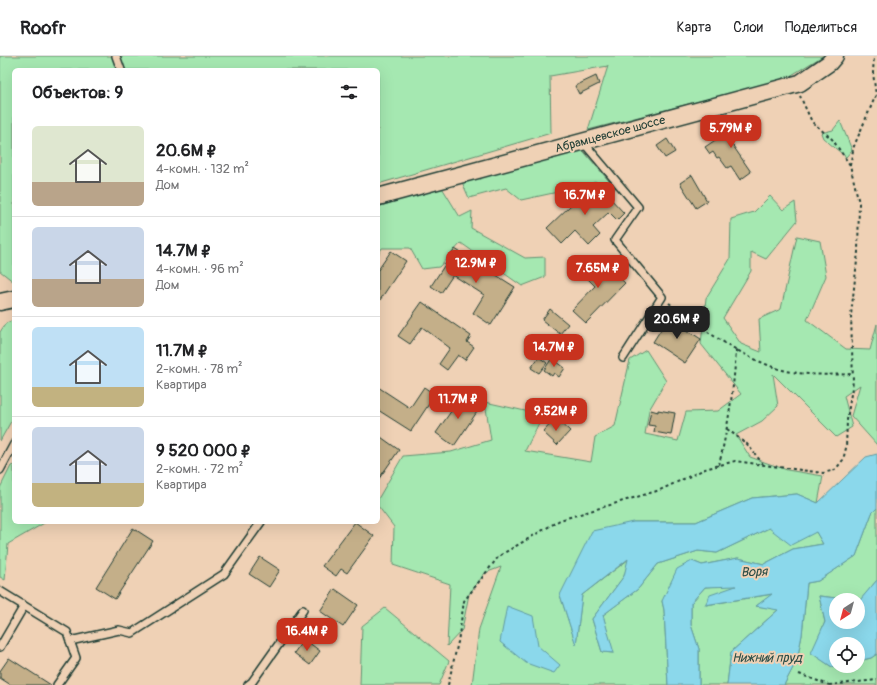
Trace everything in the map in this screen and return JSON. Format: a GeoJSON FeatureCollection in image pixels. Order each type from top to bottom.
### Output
{"type":"FeatureCollection","features":[{"type":"Feature","properties":{"kind":"street","name":"Абрамцевское шоссе"},"geometry":{"type":"LineString","coordinates":[[380,196],[800,83],[829,63],[835,56]]}},
{"type":"Feature","properties":{"kind":"street"},"geometry":{"type":"LineString","coordinates":[[0,302],[12,299]]}},
{"type":"Feature","properties":{"kind":"lane"},"geometry":{"type":"LineString","coordinates":[[116,56],[120,68]]}},
{"type":"Feature","properties":{"kind":"lane"},"geometry":{"type":"LineString","coordinates":[[583,142],[638,207],[615,240],[662,297],[622,358]]}},
{"type":"Feature","properties":{"kind":"lane"},"geometry":{"type":"LineString","coordinates":[[0,470],[12,448]]}},
{"type":"Feature","properties":{"kind":"lane"},"geometry":{"type":"LineString","coordinates":[[70,641],[120,630],[132,633],[224,574],[259,524]]}},
{"type":"Feature","properties":{"kind":"lane"},"geometry":{"type":"LineString","coordinates":[[0,591],[67,632],[76,658],[58,685]]}},
{"type":"Feature","properties":{"kind":"lane"},"geometry":{"type":"LineString","coordinates":[[0,647],[24,606]]}},
{"type":"Feature","properties":{"kind":"lane"},"geometry":{"type":"LineString","coordinates":[[248,685],[252,682],[302,610]]}},
{"type":"Feature","properties":{"kind":"path"},"geometry":{"type":"LineString","coordinates":[[850,165],[854,146],[876,95],[873,73],[874,56]]}},
{"type":"Feature","properties":{"kind":"path"},"geometry":{"type":"LineString","coordinates":[[448,685],[458,642],[464,600],[500,556],[560,520],[660,490],[705,469],[735,461],[823,473],[835,470],[843,460],[846,448],[847,420],[852,374],[851,315],[858,252],[859,203],[850,165],[832,139],[812,122],[795,84]]}},
{"type":"Feature","properties":{"kind":"path"},"geometry":{"type":"LineString","coordinates":[[662,297],[682,314],[736,349],[776,368],[804,373],[852,374]]}},
{"type":"Feature","properties":{"kind":"path"},"geometry":{"type":"LineString","coordinates":[[719,465],[727,428],[734,378],[736,349]]}},
{"type":"Feature","properties":{"kind":"path"},"geometry":{"type":"LineString","coordinates":[[727,428],[747,444],[763,464]]}},
{"type":"Feature","properties":{"kind":"path"},"geometry":{"type":"LineString","coordinates":[[798,674],[829,685],[877,680]]}},
{"type":"Feature","properties":{"kind":"green space"},"geometry":{"type":"Polygon","coordinates":[[[0,56],[823,56],[785,79],[588,130],[608,66],[550,76],[551,133],[380,183],[380,68],[12,68],[12,280],[0,271],[0,56]]]}},
{"type":"Feature","properties":{"kind":"green space"},"geometry":{"type":"Polygon","coordinates":[[[840,121],[852,150],[846,157],[823,138],[821,133],[833,130],[840,121]]]}},
{"type":"Feature","properties":{"kind":"green space"},"geometry":{"type":"Polygon","coordinates":[[[579,146],[615,188],[610,195],[595,181],[571,202],[567,190],[521,200],[506,188],[469,198],[462,182],[579,146]]]}},
{"type":"Feature","properties":{"kind":"green space"},"geometry":{"type":"Polygon","coordinates":[[[441,186],[460,217],[472,211],[471,228],[525,258],[545,257],[545,277],[522,286],[461,243],[439,267],[422,269],[410,248],[382,248],[380,252],[380,206],[441,186]]]}},
{"type":"Feature","properties":{"kind":"green space"},"geometry":{"type":"Polygon","coordinates":[[[770,196],[783,210],[795,202],[797,221],[766,259],[751,252],[751,271],[723,318],[741,344],[761,352],[759,319],[781,309],[797,236],[820,241],[826,276],[807,320],[846,349],[870,350],[877,324],[877,445],[851,416],[860,385],[844,396],[852,427],[836,437],[773,374],[778,406],[762,421],[736,435],[750,457],[787,470],[823,476],[818,503],[797,494],[752,498],[696,522],[633,522],[560,595],[576,644],[582,595],[629,559],[624,576],[592,619],[602,652],[613,653],[603,615],[638,589],[658,564],[698,551],[717,553],[769,528],[816,532],[823,544],[793,549],[764,564],[738,558],[702,565],[692,561],[662,601],[664,610],[668,685],[472,685],[479,629],[501,567],[485,573],[469,594],[462,630],[447,646],[450,584],[393,565],[394,527],[380,509],[380,496],[403,456],[451,452],[491,440],[485,402],[543,415],[525,451],[591,462],[595,437],[615,426],[630,360],[646,350],[666,381],[649,410],[645,434],[678,441],[686,412],[718,411],[741,394],[701,344],[706,298],[730,259],[731,219],[754,212],[770,196]]]}},
{"type":"Feature","properties":{"kind":"green space"},"geometry":{"type":"Polygon","coordinates":[[[12,321],[12,420],[0,441],[0,332],[6,323],[12,321]]]}},
{"type":"Feature","properties":{"kind":"green space"},"geometry":{"type":"Polygon","coordinates":[[[11,466],[12,524],[43,524],[8,544],[5,580],[0,577],[0,488],[11,466]]]}},
{"type":"Feature","properties":{"kind":"green space"},"geometry":{"type":"Polygon","coordinates":[[[877,508],[877,580],[865,595],[865,593],[829,593],[829,597],[819,596],[825,622],[812,653],[829,665],[829,673],[865,673],[865,659],[877,654],[877,685],[784,685],[797,660],[802,635],[807,583],[818,581],[856,556],[872,513],[877,508]]]}},
{"type":"Feature","properties":{"kind":"green space"},"geometry":{"type":"Polygon","coordinates":[[[737,585],[706,605],[773,594],[756,606],[779,609],[731,652],[727,685],[699,685],[699,649],[691,625],[691,603],[705,587],[737,585]]]}},
{"type":"Feature","properties":{"kind":"green space"},"geometry":{"type":"Polygon","coordinates":[[[385,608],[449,661],[439,685],[360,685],[362,626],[385,608]]]}},
{"type":"Feature","properties":{"kind":"water","name":"Нижний пруд"},"geometry":{"type":"Polygon","coordinates":[[[877,454],[877,508],[872,513],[856,556],[818,581],[807,583],[802,635],[797,660],[784,685],[727,685],[731,652],[778,610],[756,606],[772,594],[705,605],[710,595],[736,586],[705,587],[691,603],[691,625],[699,649],[699,685],[668,685],[664,610],[662,601],[677,569],[692,561],[702,565],[738,558],[764,564],[793,549],[823,544],[816,532],[791,545],[769,528],[717,553],[698,551],[658,564],[638,589],[603,615],[614,653],[602,652],[592,619],[624,576],[628,559],[582,595],[576,645],[560,595],[592,531],[633,522],[696,522],[752,498],[797,494],[818,503],[866,457],[877,454]]]}},
{"type":"Feature","properties":{"kind":"water","name":"Нижний пруд"},"geometry":{"type":"Polygon","coordinates":[[[877,580],[877,654],[865,659],[865,637],[829,637],[829,665],[811,653],[825,622],[819,596],[829,597],[829,629],[865,629],[865,594],[877,580]]]}},
{"type":"Feature","properties":{"kind":"water"},"geometry":{"type":"Polygon","coordinates":[[[507,606],[533,616],[538,646],[560,665],[554,673],[526,663],[500,642],[507,606]]]}},
{"type":"Feature","properties":{"kind":"building"},"geometry":{"type":"Polygon","coordinates":[[[596,76],[599,84],[579,94],[575,86],[596,76]]]}},
{"type":"Feature","properties":{"kind":"building"},"geometry":{"type":"Polygon","coordinates":[[[746,118],[752,128],[729,140],[751,172],[740,180],[731,166],[727,168],[719,157],[717,158],[713,152],[710,154],[705,147],[733,128],[732,126],[746,118]]]}},
{"type":"Feature","properties":{"kind":"building"},"geometry":{"type":"Polygon","coordinates":[[[667,139],[675,152],[665,158],[657,146],[667,139]]]}},
{"type":"Feature","properties":{"kind":"building"},"geometry":{"type":"Polygon","coordinates":[[[692,175],[707,201],[696,208],[680,183],[692,175]]]}},
{"type":"Feature","properties":{"kind":"building"},"geometry":{"type":"Polygon","coordinates":[[[595,182],[624,213],[617,220],[609,212],[593,227],[600,235],[589,246],[575,231],[562,244],[547,228],[595,182]]]}},
{"type":"Feature","properties":{"kind":"building"},"geometry":{"type":"Polygon","coordinates":[[[455,249],[515,287],[491,325],[473,313],[484,295],[453,275],[441,293],[431,286],[455,249]]]}},
{"type":"Feature","properties":{"kind":"building"},"geometry":{"type":"Polygon","coordinates":[[[391,251],[406,261],[380,300],[380,267],[391,251]]]}},
{"type":"Feature","properties":{"kind":"building"},"geometry":{"type":"Polygon","coordinates":[[[596,256],[625,283],[586,323],[572,310],[595,286],[581,272],[596,256]]]}},
{"type":"Feature","properties":{"kind":"building"},"geometry":{"type":"Polygon","coordinates":[[[422,302],[471,336],[467,342],[474,347],[465,360],[458,355],[447,370],[439,364],[450,348],[422,327],[410,344],[398,336],[422,302]]]}},
{"type":"Feature","properties":{"kind":"building"},"geometry":{"type":"Polygon","coordinates":[[[550,309],[568,324],[560,334],[542,320],[550,309]]]}},
{"type":"Feature","properties":{"kind":"building"},"geometry":{"type":"Polygon","coordinates":[[[668,318],[701,339],[685,363],[653,342],[668,318]]]}},
{"type":"Feature","properties":{"kind":"building"},"geometry":{"type":"Polygon","coordinates":[[[539,357],[547,363],[539,373],[531,368],[539,357]]]}},
{"type":"Feature","properties":{"kind":"building"},"geometry":{"type":"Polygon","coordinates":[[[552,358],[565,368],[559,377],[554,373],[552,376],[544,370],[552,358]]]}},
{"type":"Feature","properties":{"kind":"building"},"geometry":{"type":"Polygon","coordinates":[[[424,387],[435,395],[411,431],[380,411],[380,388],[410,408],[424,387]]]}},
{"type":"Feature","properties":{"kind":"building"},"geometry":{"type":"Polygon","coordinates":[[[463,394],[481,406],[454,446],[436,433],[463,394]]]}},
{"type":"Feature","properties":{"kind":"building"},"geometry":{"type":"Polygon","coordinates":[[[651,410],[675,413],[671,435],[654,432],[655,426],[648,425],[651,410]]]}},
{"type":"Feature","properties":{"kind":"building"},"geometry":{"type":"Polygon","coordinates":[[[556,418],[570,431],[557,445],[543,432],[556,418]]]}},
{"type":"Feature","properties":{"kind":"building"},"geometry":{"type":"Polygon","coordinates":[[[380,436],[399,450],[380,477],[380,436]]]}},
{"type":"Feature","properties":{"kind":"building"},"geometry":{"type":"Polygon","coordinates":[[[354,524],[358,524],[374,536],[347,573],[341,569],[336,576],[322,566],[354,524]]]}},
{"type":"Feature","properties":{"kind":"building"},"geometry":{"type":"Polygon","coordinates":[[[133,528],[153,541],[115,599],[96,587],[133,528]]]}},
{"type":"Feature","properties":{"kind":"building"},"geometry":{"type":"Polygon","coordinates":[[[260,557],[280,570],[269,587],[249,574],[260,557]]]}},
{"type":"Feature","properties":{"kind":"building"},"geometry":{"type":"Polygon","coordinates":[[[335,589],[358,605],[343,627],[320,611],[335,589]]]}},
{"type":"Feature","properties":{"kind":"building"},"geometry":{"type":"Polygon","coordinates":[[[304,639],[320,651],[310,665],[294,653],[304,639]]]}},
{"type":"Feature","properties":{"kind":"building"},"geometry":{"type":"Polygon","coordinates":[[[9,658],[51,685],[11,685],[0,678],[0,671],[9,658]]]}},
{"type":"Feature","properties":{"kind":"water label","name":"Воря"},"geometry":{"type":"Point","coordinates":[754,571]}}]}
